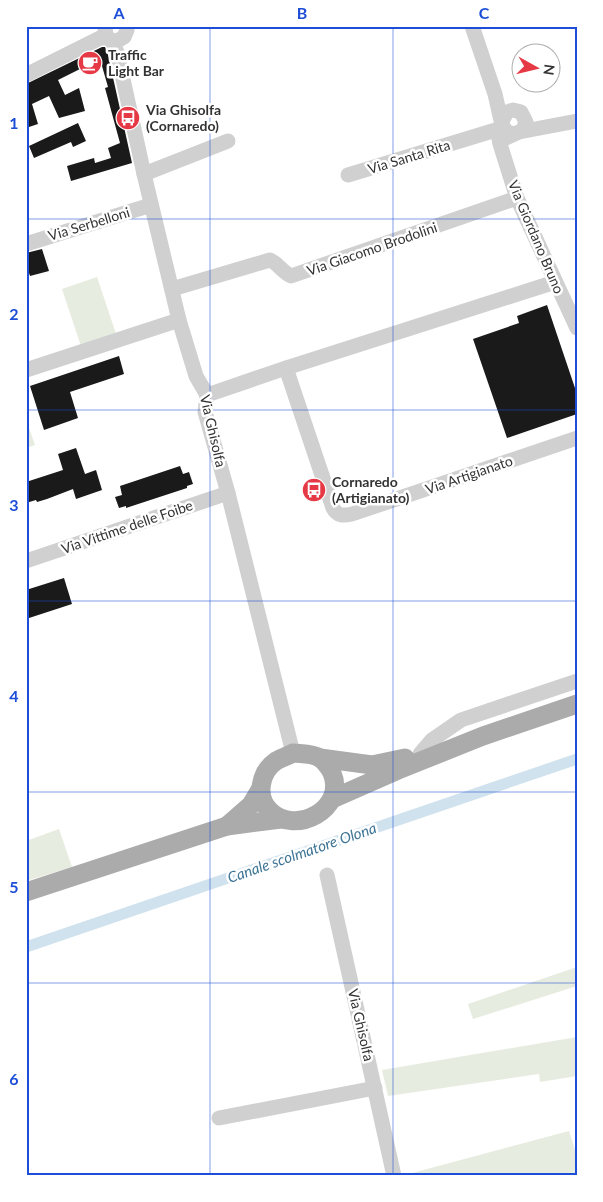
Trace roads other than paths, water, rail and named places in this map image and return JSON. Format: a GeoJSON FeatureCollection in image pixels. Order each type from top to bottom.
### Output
{"type":"FeatureCollection","features":[{"type":"Feature","properties":{"kind":"main road"},"geometry":{"type":"LineString","coordinates":[[227,826],[252,805],[266,773],[276,761],[293,753],[372,765],[483,736],[577,704]]}},
{"type":"Feature","properties":{"kind":"main road"},"geometry":{"type":"LineString","coordinates":[[332,799],[483,736]]}},
{"type":"Feature","properties":{"kind":"main road"},"geometry":{"type":"LineString","coordinates":[[26,892],[227,826],[281,819],[298,820],[312,817],[327,807],[332,799],[335,788],[334,778],[330,769],[320,758]]}},
{"type":"Feature","properties":{"kind":"main road"},"geometry":{"type":"LineString","coordinates":[[260,790],[263,802],[270,812],[281,819]]}},
{"type":"Feature","properties":{"kind":"street","name":"Via Giordano Bruno"},"geometry":{"type":"LineString","coordinates":[[472,26],[495,94],[509,127],[517,198],[554,282],[577,328]]}},
{"type":"Feature","properties":{"kind":"street"},"geometry":{"type":"LineString","coordinates":[[26,74],[115,35]]}},
{"type":"Feature","properties":{"kind":"street","name":"Via Ghisolfa"},"geometry":{"type":"LineString","coordinates":[[115,35],[144,174],[179,320],[196,376],[207,395],[205,412],[228,493],[293,753]]}},
{"type":"Feature","properties":{"kind":"street"},"geometry":{"type":"LineString","coordinates":[[509,127],[554,126],[577,121]]}},
{"type":"Feature","properties":{"kind":"street","name":"Via Santa Rita"},"geometry":{"type":"LineString","coordinates":[[348,175],[509,127]]}},
{"type":"Feature","properties":{"kind":"street"},"geometry":{"type":"LineString","coordinates":[[144,174],[228,141]]}},
{"type":"Feature","properties":{"kind":"street","name":"Via Giacomo Brodolini"},"geometry":{"type":"LineString","coordinates":[[172,289],[270,260],[277,263],[283,272],[291,276],[517,198]]}},
{"type":"Feature","properties":{"kind":"street","name":"Via Serbelloni"},"geometry":{"type":"LineString","coordinates":[[26,244],[151,205]]}},
{"type":"Feature","properties":{"kind":"street"},"geometry":{"type":"LineString","coordinates":[[207,395],[554,282]]}},
{"type":"Feature","properties":{"kind":"street"},"geometry":{"type":"LineString","coordinates":[[26,370],[179,320]]}},
{"type":"Feature","properties":{"kind":"street","name":"Via Artigianato"},"geometry":{"type":"LineString","coordinates":[[286,368],[334,508],[336,513],[340,515],[352,514],[577,438]]}},
{"type":"Feature","properties":{"kind":"street","name":"Via Vittime delle Foibe"},"geometry":{"type":"LineString","coordinates":[[26,561],[228,493]]}},
{"type":"Feature","properties":{"kind":"street"},"geometry":{"type":"LineString","coordinates":[[420,754],[432,740],[461,720],[577,681]]}},
{"type":"Feature","properties":{"kind":"street","name":"Via Ghisolfa"},"geometry":{"type":"LineString","coordinates":[[327,875],[394,1176]]}},
{"type":"Feature","properties":{"kind":"street"},"geometry":{"type":"LineString","coordinates":[[219,1118],[375,1088]]}},
{"type":"Feature","properties":{"kind":"waterway","name":"Canale scolmatore Olona"},"geometry":{"type":"LineString","coordinates":[[26,947],[577,759]]}},
{"type":"Feature","properties":{"kind":"place","name":"Traffic Light Bar"},"geometry":{"type":"Point","coordinates":[90,63]}},
{"type":"Feature","properties":{"kind":"place","name":"Via Ghisolfa (Cornaredo)"},"geometry":{"type":"Point","coordinates":[128,118]}},
{"type":"Feature","properties":{"kind":"place","name":"Cornaredo (Artigianato)"},"geometry":{"type":"Point","coordinates":[314,490]}}]}
